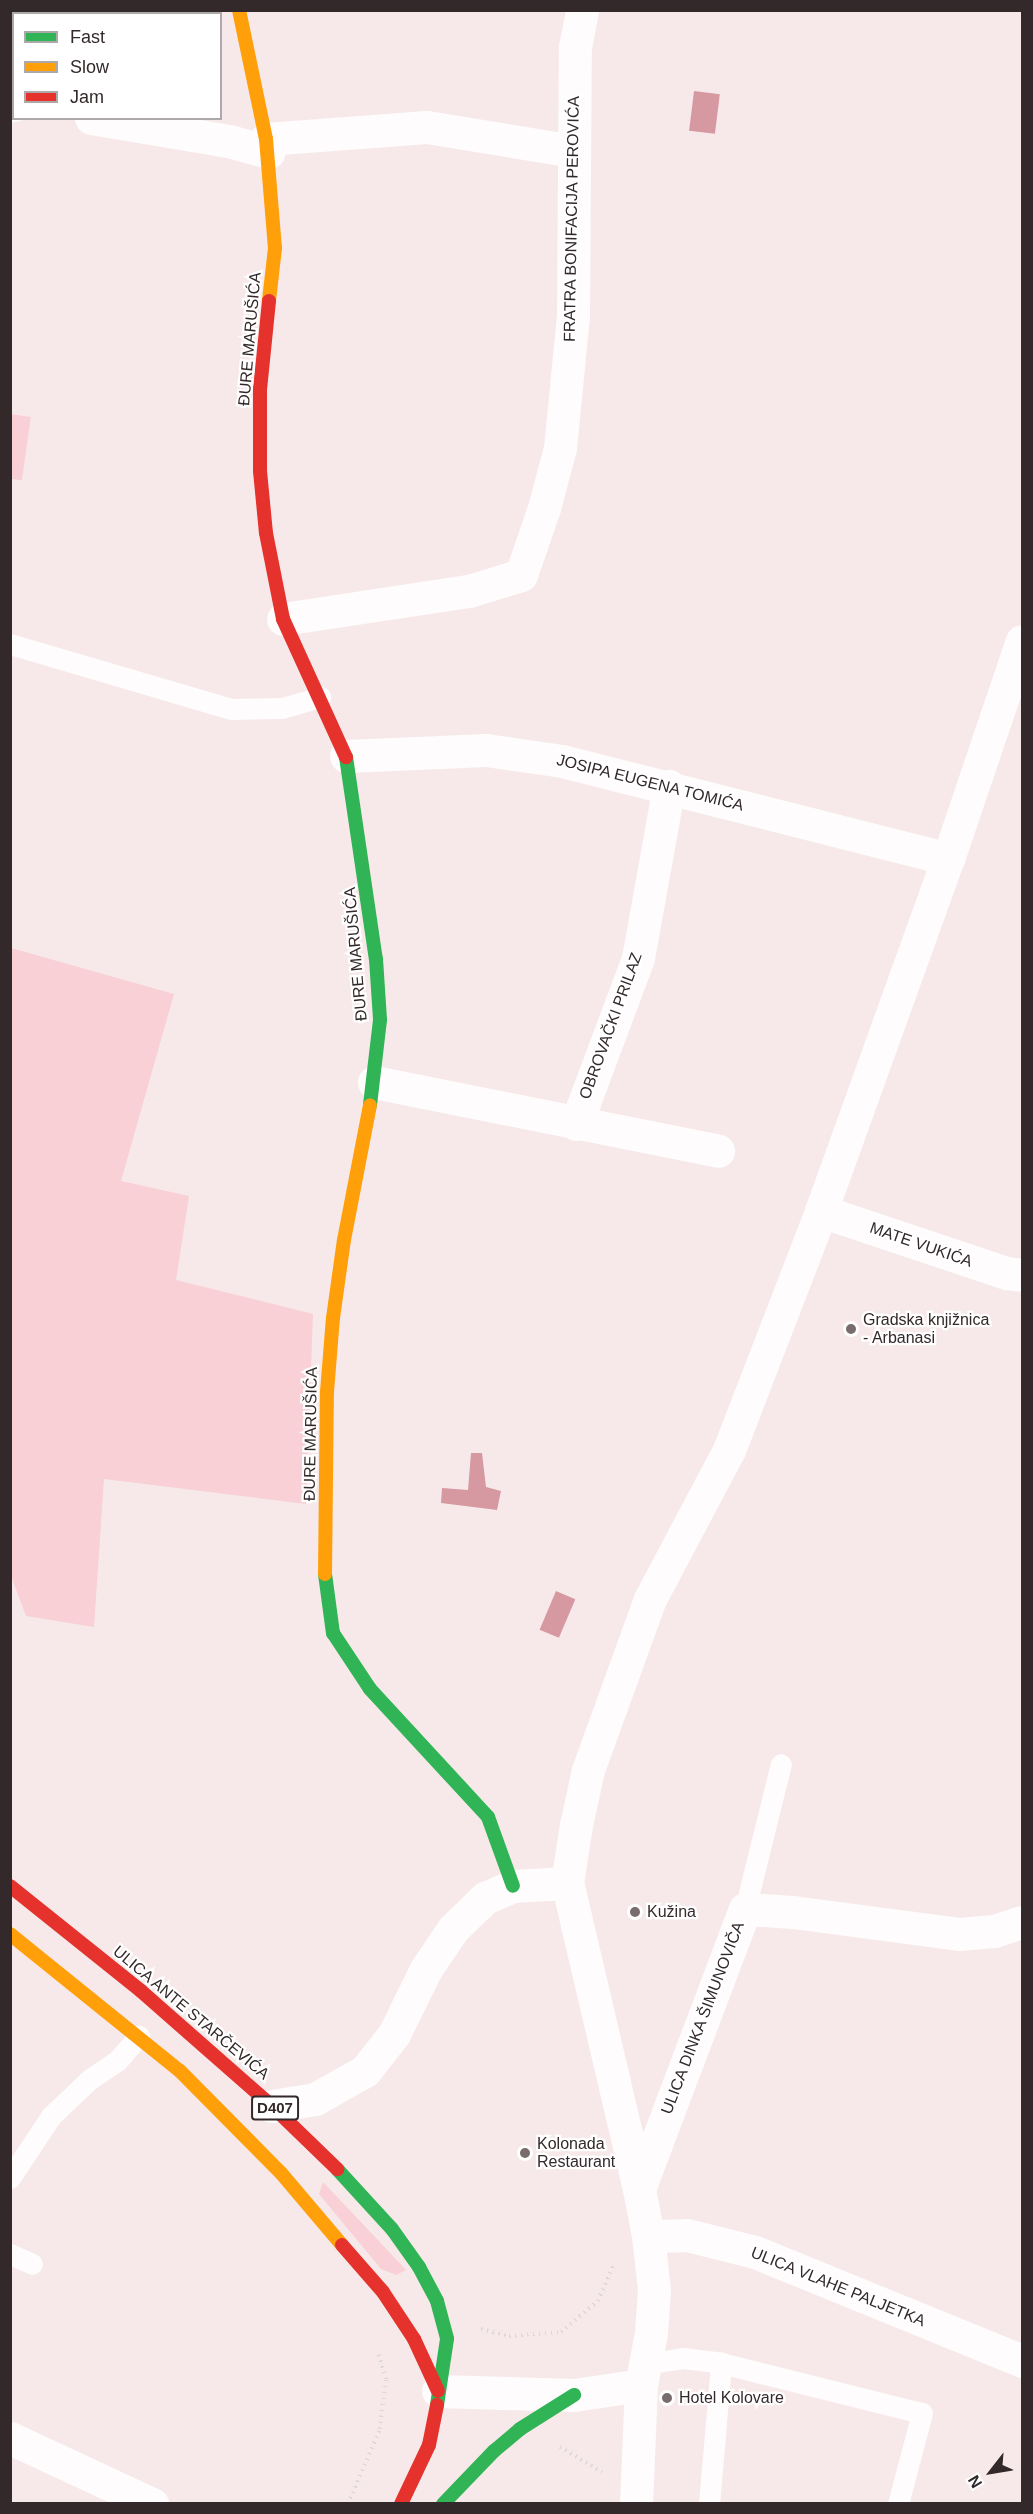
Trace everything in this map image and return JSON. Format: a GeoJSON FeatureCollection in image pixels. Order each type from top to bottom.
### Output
{"type":"FeatureCollection","features":[{"type":"Feature","properties":{"kind":"street","name":"ĐURE MARUŠIĆA"},"geometry":{"type":"LineString","coordinates":[[240,10],[267,145],[275,248],[260,389],[260,471],[266,533],[283,619],[346,756],[376,959],[380,1020],[374,1082],[344,1240],[330,1360],[325,1584],[333,1633],[370,1689],[488,1817],[513,1886]]}},
{"type":"Feature","properties":{"kind":"street","name":"FRATRA BONIFACIJA PEROVIĆA"},"geometry":{"type":"LineString","coordinates":[[283,619],[469,591],[521,575],[544,508],[560,448],[573,316],[575,47],[582,10]]}},
{"type":"Feature","properties":{"kind":"street"},"geometry":{"type":"LineString","coordinates":[[103,120],[267,145],[427,127],[573,151]]}},
{"type":"Feature","properties":{"kind":"street"},"geometry":{"type":"LineString","coordinates":[[636,2498],[643,2375],[651,2333],[654,2290],[648,2236],[639,2189],[567,1883],[588,1770],[650,1599],[729,1450],[821,1211],[948,859],[1023,641]]}},
{"type":"Feature","properties":{"kind":"street","name":"JOSIPA EUGENA TOMIĆA"},"geometry":{"type":"LineString","coordinates":[[346,756],[486,750],[562,760],[948,859]]}},
{"type":"Feature","properties":{"kind":"street","name":"OBROVAČKI PRILAZ"},"geometry":{"type":"LineString","coordinates":[[576,1124],[638,958],[669,786]]}},
{"type":"Feature","properties":{"kind":"street"},"geometry":{"type":"LineString","coordinates":[[374,1082],[718,1151]]}},
{"type":"Feature","properties":{"kind":"street","name":"MATE VUKIĆA"},"geometry":{"type":"LineString","coordinates":[[821,1211],[1006,1273],[1023,1275]]}},
{"type":"Feature","properties":{"kind":"street"},"geometry":{"type":"LineString","coordinates":[[272,2106],[315,2099],[365,2072],[393,2034],[426,1969],[453,1929],[485,1898],[513,1886],[567,1883]]}},
{"type":"Feature","properties":{"kind":"street","name":"ULICA ANTE STARČEVIĆA"},"geometry":{"type":"LineString","coordinates":[[10,1886],[168,2013],[272,2106],[332,2163],[392,2229],[419,2267],[437,2301],[447,2339],[445,2364],[429,2445],[401,2504]]}},
{"type":"Feature","properties":{"kind":"street","name":"ULICA DINKA ŠIMUNOVIČA"},"geometry":{"type":"LineString","coordinates":[[639,2189],[745,1909],[794,1912],[959,1934],[994,1930],[1023,1922]]}},
{"type":"Feature","properties":{"kind":"street","name":"D407"},"geometry":{"type":"LineString","coordinates":[[10,1934],[180,2071],[281,2173],[383,2292],[414,2339],[438,2391]]}},
{"type":"Feature","properties":{"kind":"street","name":"ULICA VLAHE PALJETKA"},"geometry":{"type":"LineString","coordinates":[[648,2236],[687,2235],[755,2252],[1023,2361]]}},
{"type":"Feature","properties":{"kind":"street"},"geometry":{"type":"LineString","coordinates":[[443,2504],[494,2451],[520,2429],[574,2395],[643,2375]]}},
{"type":"Feature","properties":{"kind":"street"},"geometry":{"type":"LineString","coordinates":[[438,2391],[574,2395]]}},
{"type":"Feature","properties":{"kind":"street"},"geometry":{"type":"LineString","coordinates":[[10,2438],[152,2504]]}},
{"type":"Feature","properties":{"kind":"lane"},"geometry":{"type":"LineString","coordinates":[[10,644],[231,709],[282,708],[320,697]]}},
{"type":"Feature","properties":{"kind":"lane"},"geometry":{"type":"LineString","coordinates":[[745,1909],[782,1764]]}},
{"type":"Feature","properties":{"kind":"lane"},"geometry":{"type":"LineString","coordinates":[[10,2178],[51,2115],[90,2079],[118,2060],[139,2036]]}},
{"type":"Feature","properties":{"kind":"lane"},"geometry":{"type":"LineString","coordinates":[[10,2254],[32,2264]]}},
{"type":"Feature","properties":{"kind":"lane"},"geometry":{"type":"LineString","coordinates":[[643,2375],[683,2358],[721,2363],[922,2413],[898,2504]]}},
{"type":"Feature","properties":{"kind":"lane"},"geometry":{"type":"LineString","coordinates":[[709,2504],[721,2363]]}},
{"type":"Feature","properties":{"kind":"path"},"geometry":{"type":"LineString","coordinates":[[478,2329],[509,2336],[561,2332],[598,2301],[614,2265],[614,2254]]}},
{"type":"Feature","properties":{"kind":"path"},"geometry":{"type":"LineString","coordinates":[[348,2504],[380,2429],[386,2379],[376,2345]]}},
{"type":"Feature","properties":{"kind":"path"},"geometry":{"type":"LineString","coordinates":[[554,2444],[636,2498]]}},
{"type":"Feature","properties":{"kind":"shaded area"},"geometry":{"type":"Polygon","coordinates":[[[694,91],[720,94],[715,134],[689,131],[694,91]]]}},
{"type":"Feature","properties":{"kind":"shaded area"},"geometry":{"type":"Polygon","coordinates":[[[10,414],[31,417],[22,480],[10,479],[10,414]]]}},
{"type":"Feature","properties":{"kind":"shaded area"},"geometry":{"type":"Polygon","coordinates":[[[11,948],[174,994],[121,1181],[189,1196],[176,1280],[313,1314],[306,1504],[104,1479],[94,1627],[26,1616],[11,1576],[11,948]]]}},
{"type":"Feature","properties":{"kind":"shaded area"},"geometry":{"type":"Polygon","coordinates":[[[471,1453],[482,1453],[486,1487],[501,1491],[497,1510],[441,1503],[442,1488],[468,1490],[471,1453]]]}},
{"type":"Feature","properties":{"kind":"shaded area"},"geometry":{"type":"Polygon","coordinates":[[[556,1591],[575,1599],[559,1638],[540,1630],[556,1591]]]}},
{"type":"Feature","properties":{"kind":"shaded area"},"geometry":{"type":"Polygon","coordinates":[[[323,2182],[406,2270],[396,2275],[381,2269],[319,2194],[323,2182]]]}},
{"type":"Feature","properties":{"kind":"traffic: fast"},"geometry":{"type":"LineString","coordinates":[[346,757],[376,959],[380,1020],[370,1105]]}},
{"type":"Feature","properties":{"kind":"traffic: fast"},"geometry":{"type":"LineString","coordinates":[[325,1574],[333,1633],[370,1689],[488,1817],[513,1886]]}},
{"type":"Feature","properties":{"kind":"traffic: fast"},"geometry":{"type":"LineString","coordinates":[[337,2169],[392,2229],[419,2267],[437,2301],[447,2339],[437,2405]]}},
{"type":"Feature","properties":{"kind":"traffic: fast"},"geometry":{"type":"LineString","coordinates":[[443,2504],[494,2451],[520,2429],[574,2395]]}},
{"type":"Feature","properties":{"kind":"traffic: slow"},"geometry":{"type":"LineString","coordinates":[[239,10],[266,139],[275,248],[269,301]]}},
{"type":"Feature","properties":{"kind":"traffic: slow"},"geometry":{"type":"LineString","coordinates":[[325,1574],[327,1392],[333,1318],[344,1240],[370,1105]]}},
{"type":"Feature","properties":{"kind":"traffic: slow"},"geometry":{"type":"LineString","coordinates":[[10,1934],[180,2071],[281,2173],[342,2245]]}},
{"type":"Feature","properties":{"kind":"traffic: jam"},"geometry":{"type":"LineString","coordinates":[[269,301],[260,389],[260,471],[266,533],[283,619],[346,757]]}},
{"type":"Feature","properties":{"kind":"traffic: jam"},"geometry":{"type":"LineString","coordinates":[[10,1886],[141,1991],[272,2106],[337,2169]]}},
{"type":"Feature","properties":{"kind":"traffic: jam"},"geometry":{"type":"LineString","coordinates":[[342,2245],[383,2292],[414,2339],[438,2391]]}},
{"type":"Feature","properties":{"kind":"traffic: jam"},"geometry":{"type":"LineString","coordinates":[[401,2504],[429,2445],[437,2405]]}},
{"type":"Feature","properties":{"kind":"place","name":"Gradska knjižnica - Arbanasi"},"geometry":{"type":"Point","coordinates":[851,1329]}},
{"type":"Feature","properties":{"kind":"place","name":"Kužina"},"geometry":{"type":"Point","coordinates":[635,1912]}},
{"type":"Feature","properties":{"kind":"place","name":"Kolonada Restaurant"},"geometry":{"type":"Point","coordinates":[525,2153]}},
{"type":"Feature","properties":{"kind":"place","name":"Hotel Kolovare"},"geometry":{"type":"Point","coordinates":[667,2398]}}]}
